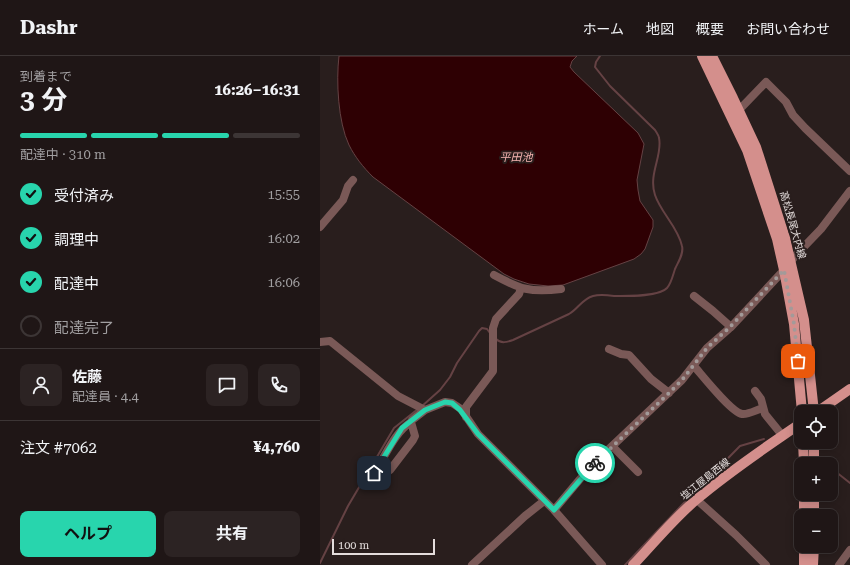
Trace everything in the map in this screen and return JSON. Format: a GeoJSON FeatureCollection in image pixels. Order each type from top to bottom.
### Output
{"type":"FeatureCollection","features":[{"type":"Feature","properties":{"kind":"main road","name":"高松長尾大内線"},"geometry":{"type":"LineString","coordinates":[[702,56],[747,150],[770,218],[784,270],[794,324],[801,405]]}},
{"type":"Feature","properties":{"kind":"main road","name":"高松長尾大内線"},"geometry":{"type":"LineString","coordinates":[[712,56],[739,110],[758,154],[779,216],[791,260],[804,320],[815,405]]}},
{"type":"Feature","properties":{"kind":"main road"},"geometry":{"type":"LineString","coordinates":[[826,405],[850,389]]}},
{"type":"Feature","properties":{"kind":"main road","name":"塩江屋島西線"},"geometry":{"type":"LineString","coordinates":[[633,565],[696,499],[729,473],[794,427]]}},
{"type":"Feature","properties":{"kind":"main road"},"geometry":{"type":"LineString","coordinates":[[804,553],[804,565]]}},
{"type":"Feature","properties":{"kind":"main road"},"geometry":{"type":"LineString","coordinates":[[813,565],[814,553]]}},
{"type":"Feature","properties":{"kind":"street"},"geometry":{"type":"LineString","coordinates":[[739,110],[766,82],[786,102],[793,115],[805,128],[850,171]]}},
{"type":"Feature","properties":{"kind":"street"},"geometry":{"type":"LineString","coordinates":[[320,227],[342,200],[352,180]]}},
{"type":"Feature","properties":{"kind":"street"},"geometry":{"type":"LineString","coordinates":[[554,510],[591,466],[669,393],[694,366],[707,348],[730,327],[784,270],[791,260],[821,229],[850,191]]}},
{"type":"Feature","properties":{"kind":"street"},"geometry":{"type":"LineString","coordinates":[[494,275],[521,288],[540,292],[560,289]]}},
{"type":"Feature","properties":{"kind":"street"},"geometry":{"type":"LineString","coordinates":[[466,417],[466,407],[493,371],[493,328],[496,319],[519,294],[521,288]]}},
{"type":"Feature","properties":{"kind":"street"},"geometry":{"type":"LineString","coordinates":[[694,296],[730,327]]}},
{"type":"Feature","properties":{"kind":"street"},"geometry":{"type":"LineString","coordinates":[[320,342],[330,341],[398,396],[422,409]]}},
{"type":"Feature","properties":{"kind":"street"},"geometry":{"type":"LineString","coordinates":[[609,349],[621,354],[629,355],[651,379],[669,393]]}},
{"type":"Feature","properties":{"kind":"street"},"geometry":{"type":"LineString","coordinates":[[694,366],[730,407],[738,413],[744,414],[763,408]]}},
{"type":"Feature","properties":{"kind":"street"},"geometry":{"type":"LineString","coordinates":[[755,391],[761,399],[765,414],[782,435]]}},
{"type":"Feature","properties":{"kind":"street"},"geometry":{"type":"LineString","coordinates":[[374,473],[402,428],[411,422],[422,409],[445,402],[452,403],[466,417],[478,434],[554,510],[602,565]]}},
{"type":"Feature","properties":{"kind":"street"},"geometry":{"type":"LineString","coordinates":[[381,463],[392,472],[414,440],[415,436],[411,422]]}},
{"type":"Feature","properties":{"kind":"street"},"geometry":{"type":"LineString","coordinates":[[612,446],[638,472]]}},
{"type":"Feature","properties":{"kind":"street"},"geometry":{"type":"LineString","coordinates":[[696,499],[736,535],[766,565]]}},
{"type":"Feature","properties":{"kind":"street"},"geometry":{"type":"LineString","coordinates":[[472,565],[544,501]]}},
{"type":"Feature","properties":{"kind":"street"},"geometry":{"type":"LineString","coordinates":[[839,565],[850,550]]}},
{"type":"Feature","properties":{"kind":"water","name":"平田池"},"geometry":{"type":"Polygon","coordinates":[[[339,56],[577,56],[572,61],[570,67],[638,133],[644,144],[637,180],[638,190],[640,201],[653,220],[653,227],[645,249],[634,259],[563,285],[548,286],[529,284],[504,274],[373,177],[360,162],[349,145],[342,125],[338,89],[339,56]]]}},
{"type":"Feature","properties":{"kind":"waterway"},"geometry":{"type":"LineString","coordinates":[[496,339],[502,342],[513,340],[569,314],[589,297],[601,295],[642,295],[663,291],[670,284],[681,255],[682,246],[680,239],[661,208],[653,187],[654,172],[660,144],[659,136],[655,130],[610,86],[595,67],[600,56]]}},
{"type":"Feature","properties":{"kind":"waterway"},"geometry":{"type":"LineString","coordinates":[[421,407],[440,390],[450,377],[457,363],[479,331],[482,328],[487,329],[490,333]]}},
{"type":"Feature","properties":{"kind":"waterway"},"geometry":{"type":"LineString","coordinates":[[320,563],[348,506],[394,428],[418,409]]}},
{"type":"Feature","properties":{"kind":"waterway"},"geometry":{"type":"LineString","coordinates":[[625,565],[740,446],[764,439]]}},
{"type":"Feature","properties":{"kind":"waterway"},"geometry":{"type":"LineString","coordinates":[[838,474],[850,483]]}},
{"type":"Feature","properties":{"kind":"way so far"},"geometry":{"type":"LineString","coordinates":[[595,463],[682,380],[707,348],[757,300],[784,270],[791,303],[798,361]]}},
{"type":"Feature","properties":{"kind":"route"},"geometry":{"type":"LineString","coordinates":[[374,473],[402,428],[425,410],[445,402],[452,403],[460,410],[478,434],[554,510],[595,463]]}}]}
